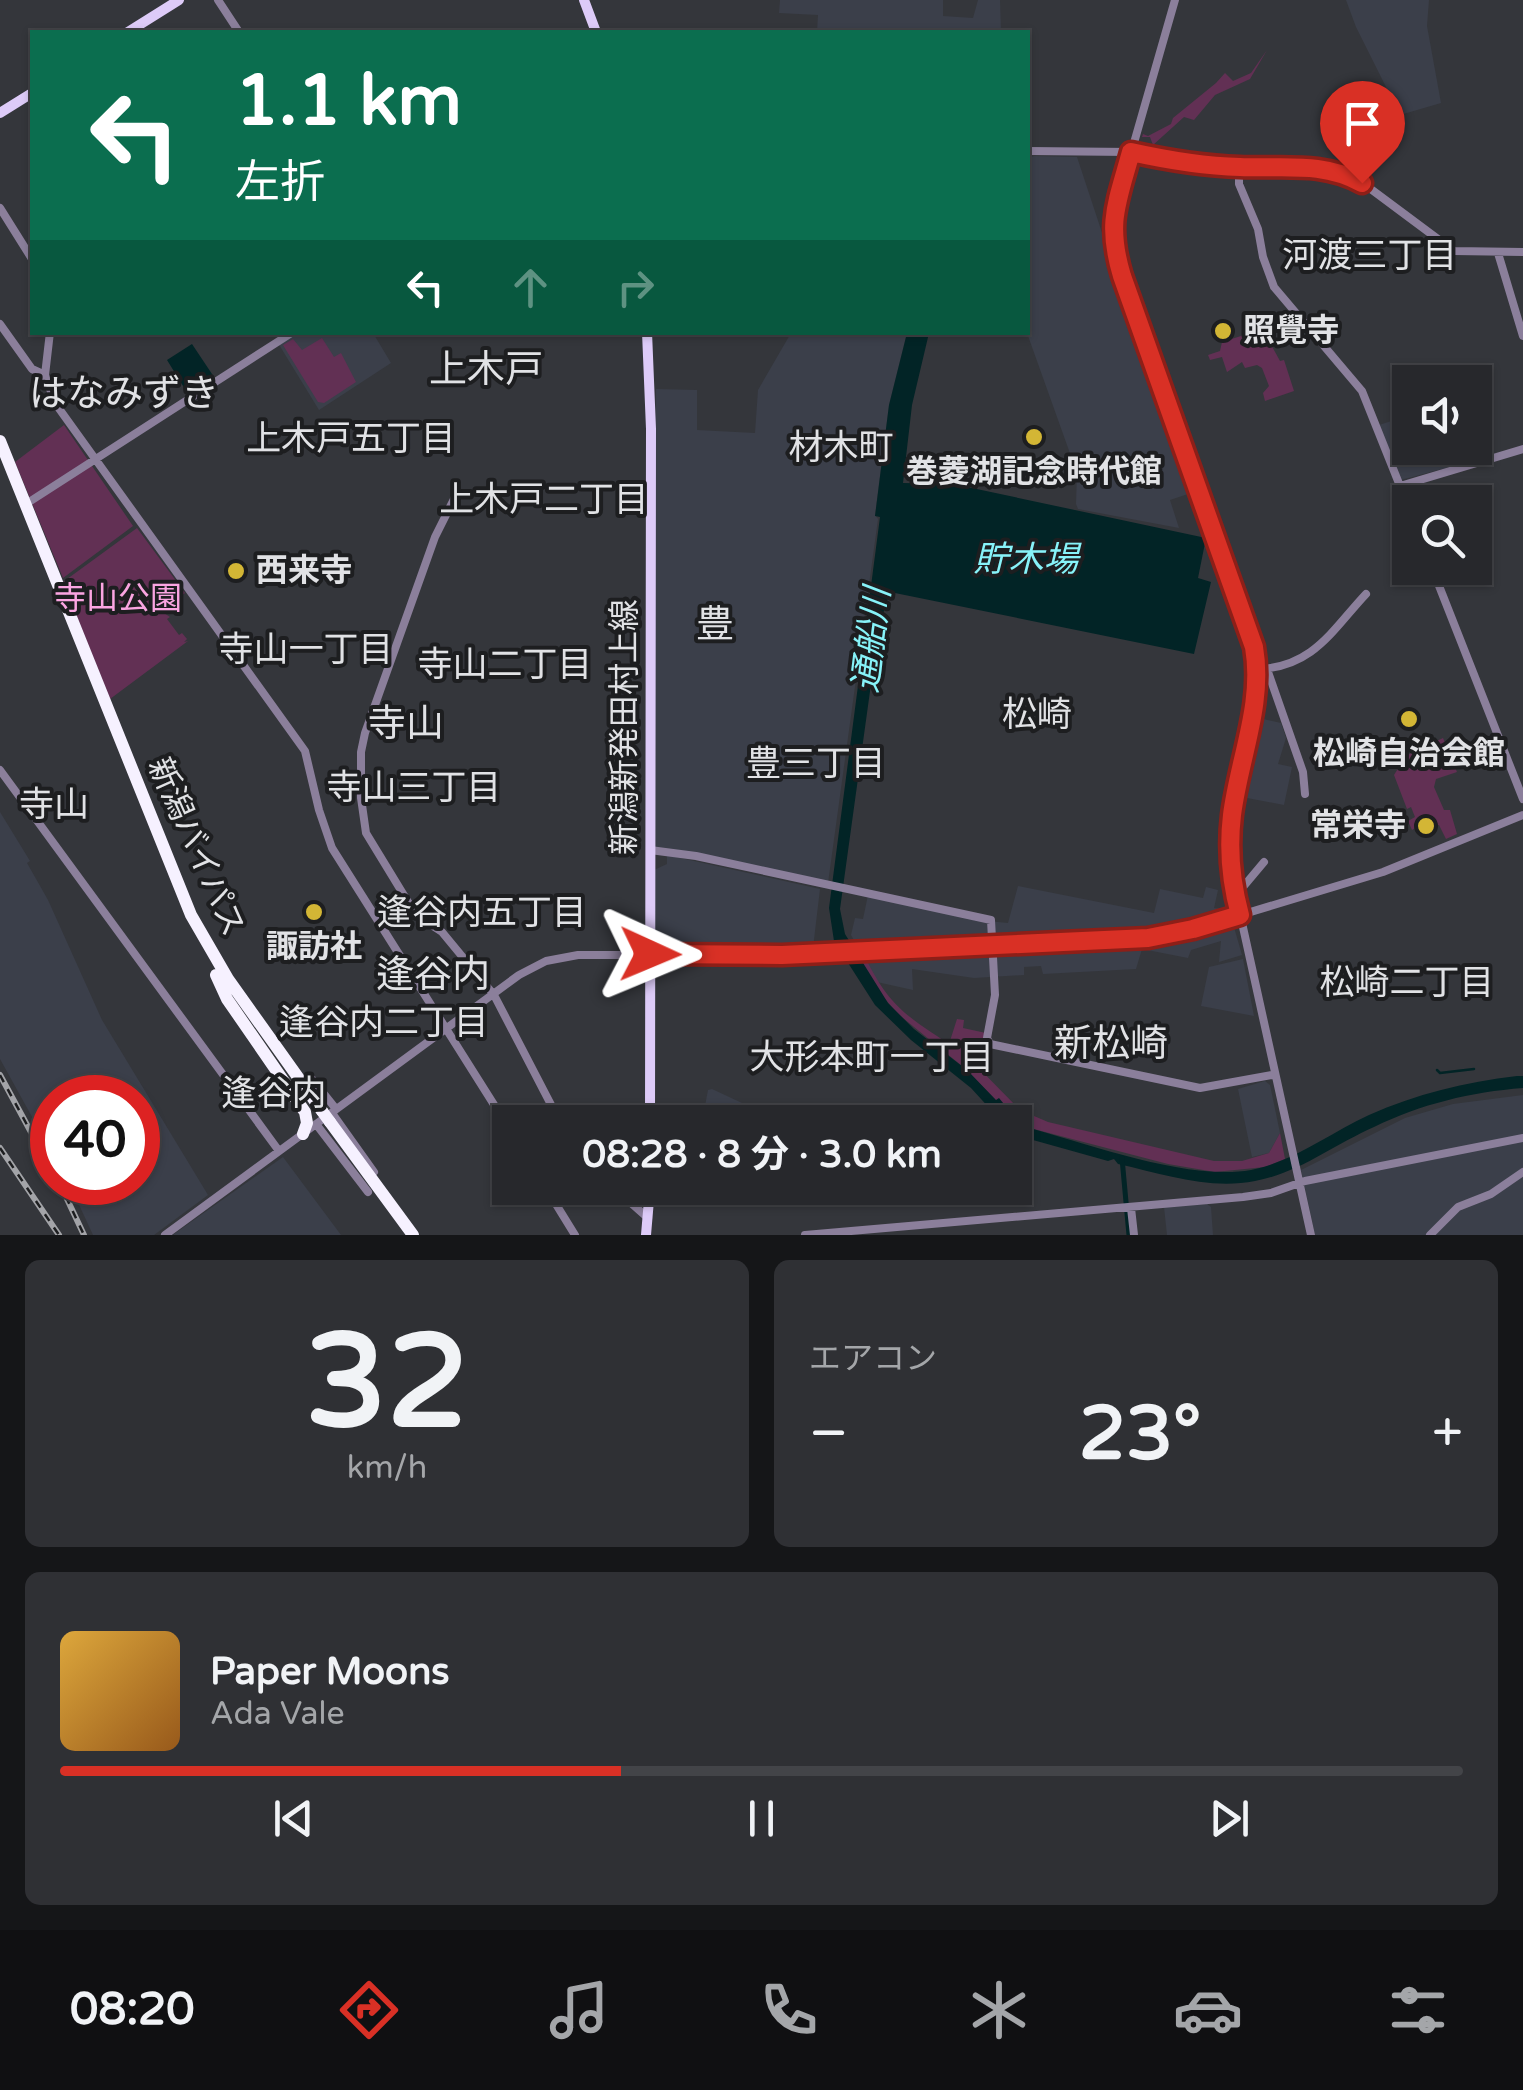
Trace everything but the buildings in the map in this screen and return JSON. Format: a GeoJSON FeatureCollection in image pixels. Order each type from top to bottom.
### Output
{"type":"FeatureCollection","features":[{"type":"Feature","properties":{"kind":"highway","name":"新潟バイパス"},"geometry":{"type":"LineString","coordinates":[[0,442],[178,886],[222,977]]}},
{"type":"Feature","properties":{"kind":"highway","name":"新潟バイパス"},"geometry":{"type":"LineString","coordinates":[[0,462],[185,919],[222,977],[413,1235]]}},
{"type":"Feature","properties":{"kind":"highway","name":"新潟バイパス"},"geometry":{"type":"LineString","coordinates":[[323,1116],[404,1235]]}},
{"type":"Feature","properties":{"kind":"highway"},"geometry":{"type":"LineString","coordinates":[[303,1134],[323,1116]]}},
{"type":"Feature","properties":{"kind":"main road"},"geometry":{"type":"LineString","coordinates":[[134,30],[182,0]]}},
{"type":"Feature","properties":{"kind":"main road"},"geometry":{"type":"LineString","coordinates":[[584,0],[595,30]]}},
{"type":"Feature","properties":{"kind":"main road"},"geometry":{"type":"LineString","coordinates":[[0,116],[30,96]]}},
{"type":"Feature","properties":{"kind":"main road","name":"新潟新発田村上線"},"geometry":{"type":"LineString","coordinates":[[647,335],[651,429],[650,1105]]}},
{"type":"Feature","properties":{"kind":"main road"},"geometry":{"type":"LineString","coordinates":[[646,1235],[649,1205]]}},
{"type":"Feature","properties":{"kind":"street"},"geometry":{"type":"LineString","coordinates":[[218,0],[238,30]]}},
{"type":"Feature","properties":{"kind":"street"},"geometry":{"type":"LineString","coordinates":[[1175,0],[1113,216],[1114,247],[1262,669],[1303,772],[1304,794]]}},
{"type":"Feature","properties":{"kind":"street"},"geometry":{"type":"LineString","coordinates":[[1030,150],[1131,152],[1180,162],[1238,167],[1313,166],[1346,174],[1362,183],[1444,246],[1468,253],[1523,252]]}},
{"type":"Feature","properties":{"kind":"street"},"geometry":{"type":"LineString","coordinates":[[1238,167],[1239,184],[1257,225],[1274,287],[1362,391],[1400,485]]}},
{"type":"Feature","properties":{"kind":"street"},"geometry":{"type":"LineString","coordinates":[[0,208],[30,256]]}},
{"type":"Feature","properties":{"kind":"street"},"geometry":{"type":"LineString","coordinates":[[1498,253],[1523,336]]}},
{"type":"Feature","properties":{"kind":"street"},"geometry":{"type":"LineString","coordinates":[[0,324],[32,369],[45,375]]}},
{"type":"Feature","properties":{"kind":"street"},"geometry":{"type":"LineString","coordinates":[[50,335],[45,375],[55,403],[305,751],[328,841],[494,1105]]}},
{"type":"Feature","properties":{"kind":"street"},"geometry":{"type":"LineString","coordinates":[[30,502],[288,335]]}},
{"type":"Feature","properties":{"kind":"street"},"geometry":{"type":"LineString","coordinates":[[1403,485],[1523,450]]}},
{"type":"Feature","properties":{"kind":"street"},"geometry":{"type":"LineString","coordinates":[[456,495],[435,538],[365,733],[361,752],[362,814],[366,833],[416,915],[442,932],[494,994],[551,1105]]}},
{"type":"Feature","properties":{"kind":"street"},"geometry":{"type":"LineString","coordinates":[[1439,585],[1523,799]]}},
{"type":"Feature","properties":{"kind":"street"},"geometry":{"type":"LineString","coordinates":[[1262,669],[1318,649],[1366,594]]}},
{"type":"Feature","properties":{"kind":"street"},"geometry":{"type":"LineString","coordinates":[[1262,669],[1232,812],[1230,847],[1234,888],[1309,1235]]}},
{"type":"Feature","properties":{"kind":"street"},"geometry":{"type":"LineString","coordinates":[[0,770],[283,1149]]}},
{"type":"Feature","properties":{"kind":"street"},"geometry":{"type":"LineString","coordinates":[[323,1116],[532,967],[559,957],[836,952],[1148,938],[1193,929],[1383,872],[1523,815]]}},
{"type":"Feature","properties":{"kind":"street"},"geometry":{"type":"LineString","coordinates":[[650,850],[696,856],[990,920],[995,995],[987,1038],[990,1044],[1200,1088],[1272,1076]]}},
{"type":"Feature","properties":{"kind":"street"},"geometry":{"type":"LineString","coordinates":[[1234,888],[1243,887],[1264,862]]}},
{"type":"Feature","properties":{"kind":"street"},"geometry":{"type":"LineString","coordinates":[[1240,915],[1291,1152]]}},
{"type":"Feature","properties":{"kind":"street"},"geometry":{"type":"LineString","coordinates":[[312,1079],[323,1116],[368,1192]]}},
{"type":"Feature","properties":{"kind":"street"},"geometry":{"type":"LineString","coordinates":[[323,1116],[406,1216]]}},
{"type":"Feature","properties":{"kind":"street"},"geometry":{"type":"LineString","coordinates":[[165,1235],[303,1134]]}},
{"type":"Feature","properties":{"kind":"street"},"geometry":{"type":"LineString","coordinates":[[805,1235],[1243,1198],[1271,1193],[1297,1180],[1523,1138]]}},
{"type":"Feature","properties":{"kind":"street"},"geometry":{"type":"LineString","coordinates":[[1430,1235],[1458,1207],[1492,1194],[1523,1172]]}},
{"type":"Feature","properties":{"kind":"street"},"geometry":{"type":"LineString","coordinates":[[556,1205],[575,1235]]}},
{"type":"Feature","properties":{"kind":"street"},"geometry":{"type":"LineString","coordinates":[[633,1205],[648,1218]]}},
{"type":"Feature","properties":{"kind":"street"},"geometry":{"type":"LineString","coordinates":[[1128,1207],[1134,1235]]}},
{"type":"Feature","properties":{"kind":"shaded area"},"geometry":{"type":"Polygon","coordinates":[[[780,0],[943,0],[943,16],[973,18],[978,0],[1000,0],[1001,30],[817,30],[818,15],[779,13],[780,0]]]}},
{"type":"Feature","properties":{"kind":"shaded area"},"geometry":{"type":"Polygon","coordinates":[[[1346,0],[1429,0],[1427,26],[1441,103],[1400,115],[1346,0]]]}},
{"type":"Feature","properties":{"kind":"shaded area"},"geometry":{"type":"Polygon","coordinates":[[[1030,157],[1077,157],[1194,492],[1170,500],[1179,528],[1078,509],[1077,473],[1028,335],[1030,157]]]}},
{"type":"Feature","properties":{"kind":"shaded area"},"geometry":{"type":"Polygon","coordinates":[[[292,335],[374,335],[391,363],[319,410],[278,343],[292,335]]]}},
{"type":"Feature","properties":{"kind":"shaded area"},"geometry":{"type":"Polygon","coordinates":[[[790,335],[906,335],[889,405],[875,515],[878,519],[828,883],[652,847],[656,389],[697,390],[697,430],[755,433],[758,390],[790,335]]]}},
{"type":"Feature","properties":{"kind":"shaded area"},"geometry":{"type":"Polygon","coordinates":[[[1392,421],[1392,458],[1379,425],[1392,421]]]}},
{"type":"Feature","properties":{"kind":"shaded area"},"geometry":{"type":"Polygon","coordinates":[[[1395,465],[1457,465],[1401,480],[1395,465]]]}},
{"type":"Feature","properties":{"kind":"shaded area"},"geometry":{"type":"Polygon","coordinates":[[[1259,718],[1281,723],[1286,738],[1278,764],[1292,767],[1284,805],[1242,797],[1259,718]]]}},
{"type":"Feature","properties":{"kind":"shaded area"},"geometry":{"type":"Polygon","coordinates":[[[0,812],[30,861],[27,863],[48,900],[102,1020],[135,1075],[30,1075],[30,1113],[0,1059],[0,812]]]}},
{"type":"Feature","properties":{"kind":"shaded area"},"geometry":{"type":"Polygon","coordinates":[[[667,855],[820,889],[813,948],[660,949],[655,943],[654,870],[667,864],[667,855]]]}},
{"type":"Feature","properties":{"kind":"shaded area"},"geometry":{"type":"Polygon","coordinates":[[[1018,886],[1154,913],[1160,889],[1203,898],[1206,887],[1218,890],[1214,908],[1229,910],[1242,955],[1219,962],[1221,941],[1191,950],[1188,958],[1142,949],[1136,969],[1043,974],[1041,966],[1024,967],[1024,975],[974,978],[912,969],[913,990],[877,982],[851,935],[855,918],[863,919],[868,895],[1008,923],[1018,886]]]}},
{"type":"Feature","properties":{"kind":"shaded area"},"geometry":{"type":"Polygon","coordinates":[[[1243,959],[1254,1016],[1201,1006],[1209,967],[1243,959]]]}},
{"type":"Feature","properties":{"kind":"shaded area"},"geometry":{"type":"Polygon","coordinates":[[[1265,1081],[1270,1085],[1280,1133],[1269,1153],[1252,1157],[1238,1089],[1265,1081]]]}},
{"type":"Feature","properties":{"kind":"shaded area"},"geometry":{"type":"Polygon","coordinates":[[[712,1089],[746,1105],[705,1105],[708,1090],[712,1089]]]}},
{"type":"Feature","properties":{"kind":"shaded area"},"geometry":{"type":"Polygon","coordinates":[[[1523,1095],[1523,1235],[1315,1235],[1301,1170],[1405,1118],[1453,1104],[1523,1095]]]}},
{"type":"Feature","properties":{"kind":"shaded area"},"geometry":{"type":"Polygon","coordinates":[[[160,1116],[208,1195],[154,1235],[93,1235],[79,1205],[160,1205],[160,1116]]]}},
{"type":"Feature","properties":{"kind":"shaded area"},"geometry":{"type":"Polygon","coordinates":[[[283,1157],[341,1235],[173,1235],[174,1234],[283,1157]]]}},
{"type":"Feature","properties":{"kind":"shaded area"},"geometry":{"type":"Polygon","coordinates":[[[1164,1207],[1211,1207],[1213,1235],[1167,1235],[1164,1207]]]}},
{"type":"Feature","properties":{"kind":"green space"},"geometry":{"type":"Polygon","coordinates":[[[1267,50],[1250,79],[1215,95],[1194,120],[1184,117],[1153,145],[1150,137],[1142,137],[1171,124],[1225,73],[1233,81],[1251,73],[1267,50]]]}},
{"type":"Feature","properties":{"kind":"green space"},"geometry":{"type":"Polygon","coordinates":[[[1256,321],[1272,338],[1269,341],[1280,361],[1284,360],[1294,391],[1265,401],[1263,393],[1269,386],[1262,368],[1245,368],[1242,362],[1227,372],[1222,357],[1210,360],[1208,355],[1220,351],[1222,342],[1241,336],[1256,321]]]}},
{"type":"Feature","properties":{"kind":"green space"},"geometry":{"type":"Polygon","coordinates":[[[322,338],[334,357],[341,353],[356,382],[324,403],[318,402],[283,345],[293,339],[302,350],[322,338]]]}},
{"type":"Feature","properties":{"kind":"green space"},"geometry":{"type":"Polygon","coordinates":[[[64,425],[133,526],[63,578],[15,462],[64,425]]]}},
{"type":"Feature","properties":{"kind":"green space","name":"寺山公園"},"geometry":{"type":"Polygon","coordinates":[[[137,528],[185,593],[161,611],[170,617],[167,619],[179,635],[182,633],[187,639],[184,642],[188,641],[110,699],[63,582],[137,528]]]}},
{"type":"Feature","properties":{"kind":"green space"},"geometry":{"type":"Polygon","coordinates":[[[1443,738],[1457,772],[1436,779],[1434,787],[1444,810],[1450,810],[1457,834],[1446,839],[1439,825],[1434,826],[1429,819],[1412,830],[1408,821],[1415,817],[1411,807],[1407,809],[1394,775],[1399,767],[1397,760],[1443,738]]]}},
{"type":"Feature","properties":{"kind":"green space"},"geometry":{"type":"Polygon","coordinates":[[[864,955],[899,1007],[949,1044],[957,1019],[964,1020],[963,1028],[986,1033],[982,1054],[974,1048],[968,1057],[1015,1105],[999,1105],[967,1070],[898,1014],[878,991],[858,956],[864,955]]]}},
{"type":"Feature","properties":{"kind":"green space"},"geometry":{"type":"Polygon","coordinates":[[[1032,1115],[1214,1161],[1242,1161],[1269,1153],[1280,1133],[1285,1159],[1265,1167],[1215,1172],[1168,1164],[1032,1129],[1032,1115]]]}},
{"type":"Feature","properties":{"kind":"water","name":"貯木場"},"geometry":{"type":"Polygon","coordinates":[[[906,335],[929,335],[912,405],[903,483],[953,484],[1206,538],[1198,578],[1211,582],[1194,654],[890,592],[879,626],[840,909],[845,934],[888,1003],[1005,1105],[986,1105],[911,1040],[875,1005],[834,941],[829,908],[880,517],[875,516],[889,405],[906,335]]]}},
{"type":"Feature","properties":{"kind":"water"},"geometry":{"type":"Polygon","coordinates":[[[192,344],[214,377],[188,394],[167,360],[192,344]]]}},
{"type":"Feature","properties":{"kind":"water","name":"貯木場"},"geometry":{"type":"Polygon","coordinates":[[[1523,1076],[1523,1088],[1465,1096],[1410,1112],[1301,1165],[1255,1181],[1203,1182],[1118,1164],[1114,1159],[1108,1161],[1032,1140],[1032,1129],[1168,1166],[1226,1172],[1251,1170],[1297,1154],[1369,1115],[1405,1101],[1441,1090],[1523,1076]]]}},
{"type":"Feature","properties":{"kind":"waterway"},"geometry":{"type":"LineString","coordinates":[[1437,1070],[1440,1073],[1474,1069]]}},
{"type":"Feature","properties":{"kind":"waterway"},"geometry":{"type":"LineString","coordinates":[[1122,1158],[1129,1235]]}},
{"type":"Feature","properties":{"kind":"railway"},"geometry":{"type":"LineString","coordinates":[[0,1075],[30,1130]]}},
{"type":"Feature","properties":{"kind":"railway"},"geometry":{"type":"LineString","coordinates":[[0,1148],[59,1235]]}},
{"type":"Feature","properties":{"kind":"railway"},"geometry":{"type":"LineString","coordinates":[[70,1205],[84,1235]]}},
{"type":"Feature","properties":{"kind":"place","name":"照覺寺"},"geometry":{"type":"Point","coordinates":[1223,331]}},
{"type":"Feature","properties":{"kind":"place","name":"巻菱湖記念時代館"},"geometry":{"type":"Point","coordinates":[1034,437]}},
{"type":"Feature","properties":{"kind":"place","name":"西来寺"},"geometry":{"type":"Point","coordinates":[236,571]}},
{"type":"Feature","properties":{"kind":"place","name":"松崎自治会館"},"geometry":{"type":"Point","coordinates":[1409,719]}},
{"type":"Feature","properties":{"kind":"place","name":"常栄寺"},"geometry":{"type":"Point","coordinates":[1426,826]}},
{"type":"Feature","properties":{"kind":"place","name":"諏訪社"},"geometry":{"type":"Point","coordinates":[314,912]}},
{"type":"Feature","properties":{"kind":"district","name":"河渡三丁目"},"geometry":{"type":"Point","coordinates":[1370,256]}},
{"type":"Feature","properties":{"kind":"district","name":"上木戸"},"geometry":{"type":"Point","coordinates":[486,370]}},
{"type":"Feature","properties":{"kind":"district","name":"はなみずき"},"geometry":{"type":"Point","coordinates":[124,394]}},
{"type":"Feature","properties":{"kind":"district","name":"上木戸五丁目"},"geometry":{"type":"Point","coordinates":[351,439]}},
{"type":"Feature","properties":{"kind":"district","name":"材木町"},"geometry":{"type":"Point","coordinates":[841,448]}},
{"type":"Feature","properties":{"kind":"district","name":"上木戸二丁目"},"geometry":{"type":"Point","coordinates":[544,500]}},
{"type":"Feature","properties":{"kind":"district","name":"豊"},"geometry":{"type":"Point","coordinates":[715,625]}},
{"type":"Feature","properties":{"kind":"district","name":"寺山一丁目"},"geometry":{"type":"Point","coordinates":[306,650]}},
{"type":"Feature","properties":{"kind":"district","name":"寺山二丁目"},"geometry":{"type":"Point","coordinates":[505,665]}},
{"type":"Feature","properties":{"kind":"district","name":"松崎"},"geometry":{"type":"Point","coordinates":[1037,715]}},
{"type":"Feature","properties":{"kind":"district","name":"寺山"},"geometry":{"type":"Point","coordinates":[406,724]}},
{"type":"Feature","properties":{"kind":"district","name":"豊三丁目"},"geometry":{"type":"Point","coordinates":[816,764]}},
{"type":"Feature","properties":{"kind":"district","name":"寺山三丁目"},"geometry":{"type":"Point","coordinates":[414,788]}},
{"type":"Feature","properties":{"kind":"district","name":"寺山"},"geometry":{"type":"Point","coordinates":[54,805]}},
{"type":"Feature","properties":{"kind":"district","name":"逢谷内五丁目"},"geometry":{"type":"Point","coordinates":[482,913]}},
{"type":"Feature","properties":{"kind":"district","name":"逢谷内"},"geometry":{"type":"Point","coordinates":[433,975]}},
{"type":"Feature","properties":{"kind":"district","name":"松崎二丁目"},"geometry":{"type":"Point","coordinates":[1407,983]}},
{"type":"Feature","properties":{"kind":"district","name":"逢谷内二丁目"},"geometry":{"type":"Point","coordinates":[384,1023]}},
{"type":"Feature","properties":{"kind":"district","name":"新松崎"},"geometry":{"type":"Point","coordinates":[1111,1044]}},
{"type":"Feature","properties":{"kind":"district","name":"大形本町一丁目"},"geometry":{"type":"Point","coordinates":[872,1058]}},
{"type":"Feature","properties":{"kind":"district","name":"逢谷内"},"geometry":{"type":"Point","coordinates":[274,1094]}},
{"type":"Feature","properties":{"kind":"route"},"geometry":{"type":"LineString","coordinates":[[650,954],[782,955],[1148,938],[1240,915],[1233,882],[1231,826],[1257,690],[1254,647],[1122,276],[1112,234],[1113,216],[1131,152],[1209,166],[1313,166],[1346,174],[1362,183]]}},
{"type":"Feature","properties":{"kind":"water label","name":"通船川"},"geometry":{"type":"Point","coordinates":[872,640]}}]}
